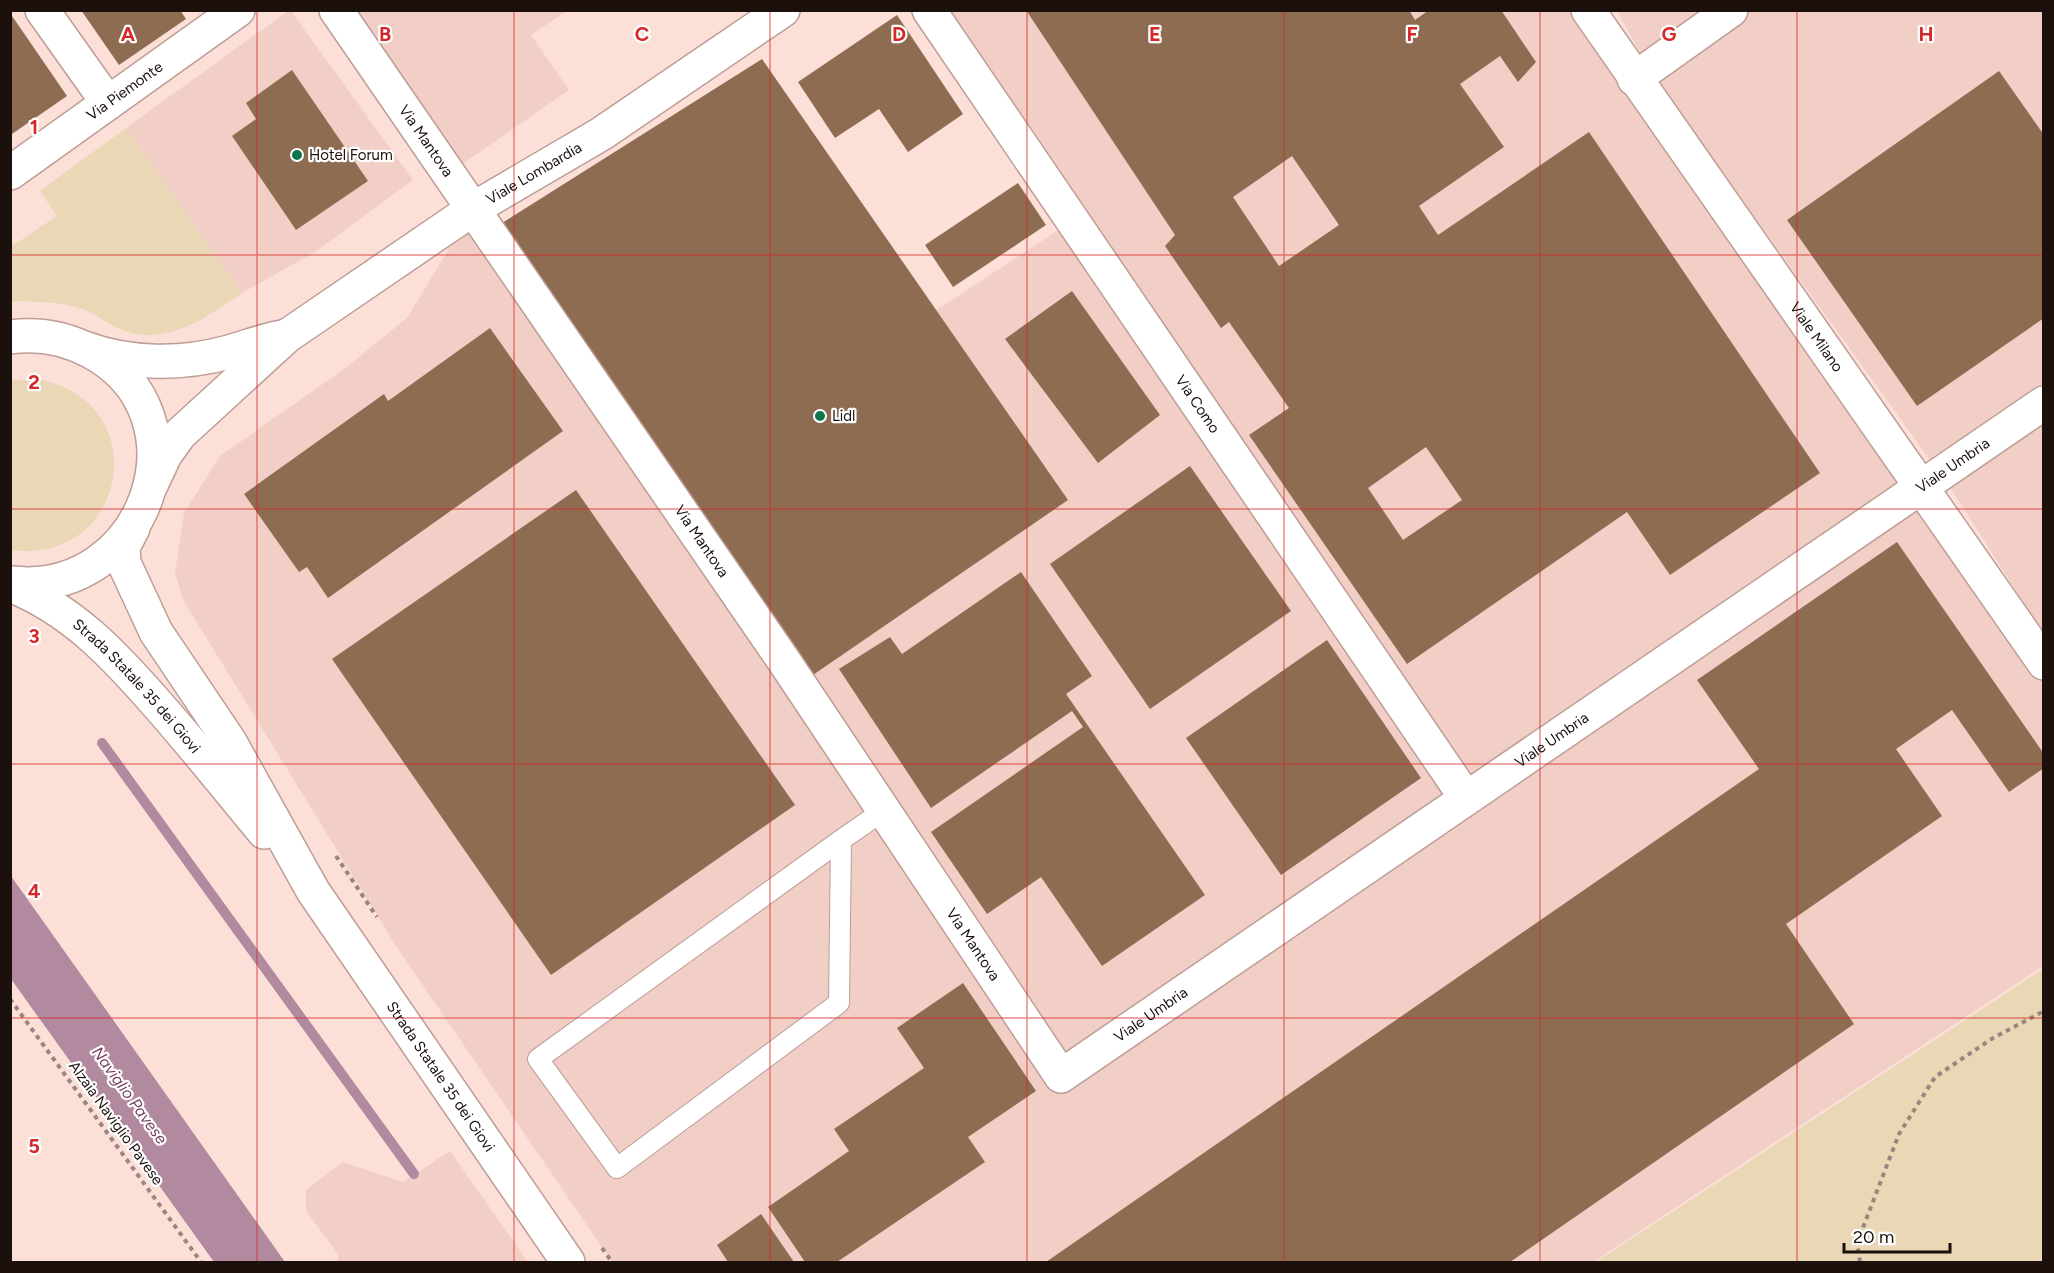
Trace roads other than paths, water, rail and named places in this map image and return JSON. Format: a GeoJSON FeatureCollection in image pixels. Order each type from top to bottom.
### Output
{"type":"FeatureCollection","features":[{"type":"Feature","properties":{"kind":"street"},"geometry":{"type":"LineString","coordinates":[[42,10],[108,103]]}},
{"type":"Feature","properties":{"kind":"street","name":"Via Piemonte"},"geometry":{"type":"LineString","coordinates":[[10,173],[238,10]]}},
{"type":"Feature","properties":{"kind":"street","name":"Via Mantova"},"geometry":{"type":"LineString","coordinates":[[336,10],[777,651],[1061,1076]]}},
{"type":"Feature","properties":{"kind":"street","name":"Viale Lombardia"},"geometry":{"type":"LineString","coordinates":[[133,528],[165,455],[180,434],[287,336],[473,209],[601,134],[783,10]]}},
{"type":"Feature","properties":{"kind":"street","name":"Via Como"},"geometry":{"type":"LineString","coordinates":[[929,10],[1466,798]]}},
{"type":"Feature","properties":{"kind":"street","name":"Viale Milano"},"geometry":{"type":"LineString","coordinates":[[1588,10],[2043,663]]}},
{"type":"Feature","properties":{"kind":"street"},"geometry":{"type":"LineString","coordinates":[[1634,79],[1731,10]]}},
{"type":"Feature","properties":{"kind":"street","name":"Viale Lombardia"},"geometry":{"type":"LineString","coordinates":[[84,348],[115,358],[168,361],[215,356],[287,336]]}},
{"type":"Feature","properties":{"kind":"street"},"geometry":{"type":"LineString","coordinates":[[10,337],[53,337],[84,348],[115,369],[140,403],[148,424],[153,447],[150,489]]}},
{"type":"Feature","properties":{"kind":"street","name":"Viale Umbria"},"geometry":{"type":"LineString","coordinates":[[1061,1076],[2043,403]]}},
{"type":"Feature","properties":{"kind":"street"},"geometry":{"type":"LineString","coordinates":[[10,584],[49,582],[80,573],[112,553],[133,528]]}},
{"type":"Feature","properties":{"kind":"street","name":"Strada Statale 35 dei Giovi"},"geometry":{"type":"LineString","coordinates":[[133,528],[125,541],[122,554],[143,606],[164,646],[230,742],[313,891]]}},
{"type":"Feature","properties":{"kind":"street","name":"Strada Statale 35 dei Giovi"},"geometry":{"type":"LineString","coordinates":[[10,584],[60,611],[100,641],[206,761],[313,891],[568,1263]]}},
{"type":"Feature","properties":{"kind":"lane"},"geometry":{"type":"LineString","coordinates":[[842,840],[839,1002],[617,1168],[538,1059],[842,840],[883,811]]}},
{"type":"Feature","properties":{"kind":"water","name":"Naviglio Pavese"},"geometry":{"type":"Polygon","coordinates":[[[10,876],[285,1262],[214,1262],[11,979],[10,876]]]}},
{"type":"Feature","properties":{"kind":"waterway"},"geometry":{"type":"LineString","coordinates":[[102,743],[414,1174]]}},
{"type":"Feature","properties":{"kind":"place","name":"Hotel Forum"},"geometry":{"type":"Point","coordinates":[297,155]}},
{"type":"Feature","properties":{"kind":"place","name":"Lidl"},"geometry":{"type":"Point","coordinates":[820,416]}}]}
